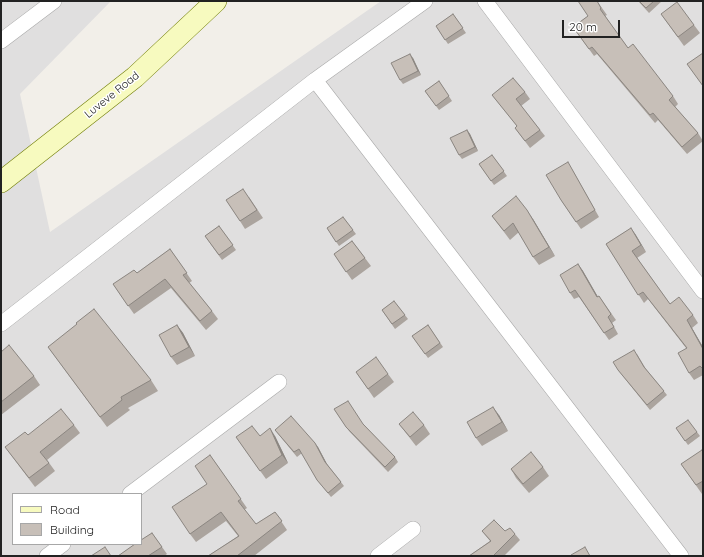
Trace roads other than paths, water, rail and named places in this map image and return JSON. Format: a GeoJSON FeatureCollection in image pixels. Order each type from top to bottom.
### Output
{"type":"FeatureCollection","features":[{"type":"Feature","properties":{"kind":"street"},"geometry":{"type":"LineString","coordinates":[[1,41],[54,1]]}},
{"type":"Feature","properties":{"kind":"street","name":"Luveve Road"},"geometry":{"type":"LineString","coordinates":[[1,182],[135,77],[216,1]]}},
{"type":"Feature","properties":{"kind":"street"},"geometry":{"type":"LineString","coordinates":[[1,324],[315,80],[425,1]]}},
{"type":"Feature","properties":{"kind":"street"},"geometry":{"type":"LineString","coordinates":[[485,1],[703,291]]}},
{"type":"Feature","properties":{"kind":"street"},"geometry":{"type":"LineString","coordinates":[[315,80],[681,556]]}},
{"type":"Feature","properties":{"kind":"street"},"geometry":{"type":"LineString","coordinates":[[131,493],[279,382]]}},
{"type":"Feature","properties":{"kind":"street"},"geometry":{"type":"LineString","coordinates":[[378,556],[413,529]]}},
{"type":"Feature","properties":{"kind":"street"},"geometry":{"type":"LineString","coordinates":[[46,556],[62,545]]}}]}
